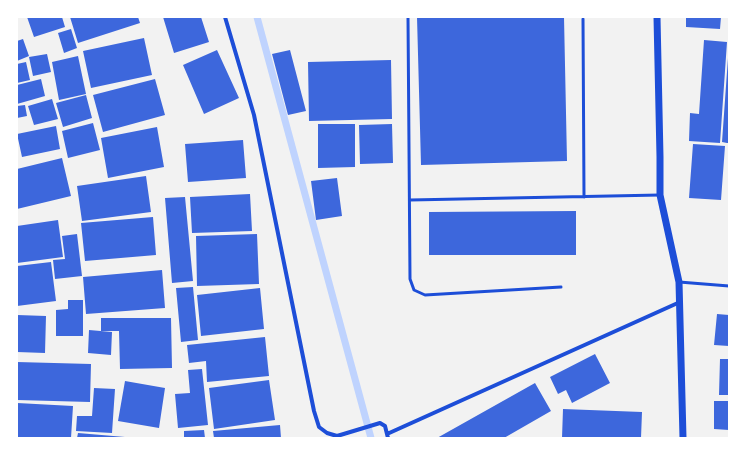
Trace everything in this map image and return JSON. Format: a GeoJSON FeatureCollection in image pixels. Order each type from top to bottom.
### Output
{"type":"FeatureCollection","features":[{"type":"Feature","properties":{"kind":"street"},"geometry":{"type":"LineString","coordinates":[[225,17],[254,115],[314,411],[319,427],[326,433],[337,436],[380,423],[385,426],[388,436],[680,302]]}},
{"type":"Feature","properties":{"kind":"street"},"geometry":{"type":"LineString","coordinates":[[657,17],[660,195],[679,282],[683,438]]}},
{"type":"Feature","properties":{"kind":"lane"},"geometry":{"type":"LineString","coordinates":[[408,17],[410,279],[414,290],[425,295],[561,287]]}},
{"type":"Feature","properties":{"kind":"lane"},"geometry":{"type":"LineString","coordinates":[[583,19],[584,197]]}},
{"type":"Feature","properties":{"kind":"lane"},"geometry":{"type":"LineString","coordinates":[[410,200],[660,195]]}},
{"type":"Feature","properties":{"kind":"lane"},"geometry":{"type":"LineString","coordinates":[[679,282],[729,286]]}},
{"type":"Feature","properties":{"kind":"building"},"geometry":{"type":"Polygon","coordinates":[[[27,17],[62,17],[65,27],[34,37],[27,17]]]}},
{"type":"Feature","properties":{"kind":"building"},"geometry":{"type":"Polygon","coordinates":[[[70,17],[138,17],[140,23],[78,43],[70,17]]]}},
{"type":"Feature","properties":{"kind":"building"},"geometry":{"type":"Polygon","coordinates":[[[163,17],[201,17],[209,42],[174,53],[163,17]]]}},
{"type":"Feature","properties":{"kind":"building"},"geometry":{"type":"Polygon","coordinates":[[[417,17],[564,17],[567,161],[421,165],[417,17]]]}},
{"type":"Feature","properties":{"kind":"building"},"geometry":{"type":"Polygon","coordinates":[[[686,17],[721,17],[720,29],[686,27],[686,17]]]}},
{"type":"Feature","properties":{"kind":"building"},"geometry":{"type":"Polygon","coordinates":[[[71,29],[77,48],[64,53],[58,33],[71,29]]]}},
{"type":"Feature","properties":{"kind":"building"},"geometry":{"type":"Polygon","coordinates":[[[144,38],[152,75],[91,88],[83,51],[144,38]]]}},
{"type":"Feature","properties":{"kind":"building"},"geometry":{"type":"Polygon","coordinates":[[[23,39],[29,56],[17,61],[17,41],[23,39]]]}},
{"type":"Feature","properties":{"kind":"building"},"geometry":{"type":"Polygon","coordinates":[[[704,40],[727,42],[720,143],[689,141],[690,113],[699,114],[704,40]]]}},
{"type":"Feature","properties":{"kind":"building"},"geometry":{"type":"Polygon","coordinates":[[[217,50],[239,98],[204,114],[183,65],[217,50]]]}},
{"type":"Feature","properties":{"kind":"building"},"geometry":{"type":"Polygon","coordinates":[[[290,50],[306,111],[288,115],[272,54],[290,50]]]}},
{"type":"Feature","properties":{"kind":"building"},"geometry":{"type":"Polygon","coordinates":[[[47,54],[51,72],[33,76],[29,57],[47,54]]]}},
{"type":"Feature","properties":{"kind":"building"},"geometry":{"type":"Polygon","coordinates":[[[78,56],[86,94],[59,100],[52,62],[78,56]]]}},
{"type":"Feature","properties":{"kind":"building"},"geometry":{"type":"Polygon","coordinates":[[[728,58],[729,143],[727,143],[722,142],[728,58]]]}},
{"type":"Feature","properties":{"kind":"building"},"geometry":{"type":"Polygon","coordinates":[[[391,60],[392,119],[309,121],[308,62],[391,60]]]}},
{"type":"Feature","properties":{"kind":"building"},"geometry":{"type":"Polygon","coordinates":[[[26,62],[30,80],[17,83],[17,64],[26,62]]]}},
{"type":"Feature","properties":{"kind":"building"},"geometry":{"type":"Polygon","coordinates":[[[41,79],[45,96],[17,104],[17,85],[41,79]]]}},
{"type":"Feature","properties":{"kind":"building"},"geometry":{"type":"Polygon","coordinates":[[[155,79],[165,115],[103,132],[93,95],[155,79]]]}},
{"type":"Feature","properties":{"kind":"building"},"geometry":{"type":"Polygon","coordinates":[[[86,95],[92,118],[63,127],[56,103],[86,95]]]}},
{"type":"Feature","properties":{"kind":"building"},"geometry":{"type":"Polygon","coordinates":[[[52,99],[58,119],[34,125],[28,106],[52,99]]]}},
{"type":"Feature","properties":{"kind":"building"},"geometry":{"type":"Polygon","coordinates":[[[25,105],[27,116],[17,118],[17,106],[25,105]]]}},
{"type":"Feature","properties":{"kind":"building"},"geometry":{"type":"Polygon","coordinates":[[[93,123],[100,150],[68,158],[62,131],[93,123]]]}},
{"type":"Feature","properties":{"kind":"building"},"geometry":{"type":"Polygon","coordinates":[[[318,124],[355,124],[355,167],[318,168],[318,124]]]}},
{"type":"Feature","properties":{"kind":"building"},"geometry":{"type":"Polygon","coordinates":[[[392,124],[393,163],[360,164],[359,125],[392,124]]]}},
{"type":"Feature","properties":{"kind":"building"},"geometry":{"type":"Polygon","coordinates":[[[56,126],[60,149],[22,157],[17,134],[56,126]]]}},
{"type":"Feature","properties":{"kind":"building"},"geometry":{"type":"Polygon","coordinates":[[[157,127],[164,167],[108,178],[101,138],[157,127]]]}},
{"type":"Feature","properties":{"kind":"building"},"geometry":{"type":"Polygon","coordinates":[[[243,140],[246,178],[188,182],[185,144],[243,140]]]}},
{"type":"Feature","properties":{"kind":"building"},"geometry":{"type":"Polygon","coordinates":[[[693,144],[725,146],[721,200],[689,198],[693,144]]]}},
{"type":"Feature","properties":{"kind":"building"},"geometry":{"type":"Polygon","coordinates":[[[62,158],[71,196],[17,209],[17,169],[62,158]]]}},
{"type":"Feature","properties":{"kind":"building"},"geometry":{"type":"Polygon","coordinates":[[[146,176],[151,212],[82,221],[77,186],[146,176]]]}},
{"type":"Feature","properties":{"kind":"building"},"geometry":{"type":"Polygon","coordinates":[[[337,178],[342,216],[316,220],[311,181],[337,178]]]}},
{"type":"Feature","properties":{"kind":"building"},"geometry":{"type":"Polygon","coordinates":[[[250,194],[252,231],[192,233],[190,197],[250,194]]]}},
{"type":"Feature","properties":{"kind":"building"},"geometry":{"type":"Polygon","coordinates":[[[185,197],[193,281],[172,283],[165,198],[185,197]]]}},
{"type":"Feature","properties":{"kind":"building"},"geometry":{"type":"Polygon","coordinates":[[[576,211],[576,255],[429,255],[429,212],[576,211]]]}},
{"type":"Feature","properties":{"kind":"building"},"geometry":{"type":"Polygon","coordinates":[[[153,217],[156,255],[85,261],[81,223],[153,217]]]}},
{"type":"Feature","properties":{"kind":"building"},"geometry":{"type":"Polygon","coordinates":[[[58,220],[63,257],[17,263],[17,226],[58,220]]]}},
{"type":"Feature","properties":{"kind":"building"},"geometry":{"type":"Polygon","coordinates":[[[77,234],[82,276],[55,279],[53,260],[65,259],[62,236],[77,234]]]}},
{"type":"Feature","properties":{"kind":"building"},"geometry":{"type":"Polygon","coordinates":[[[257,234],[259,284],[197,286],[196,236],[257,234]]]}},
{"type":"Feature","properties":{"kind":"building"},"geometry":{"type":"Polygon","coordinates":[[[51,262],[56,301],[17,306],[17,266],[51,262]]]}},
{"type":"Feature","properties":{"kind":"building"},"geometry":{"type":"Polygon","coordinates":[[[162,270],[165,308],[86,314],[83,277],[162,270]]]}},
{"type":"Feature","properties":{"kind":"building"},"geometry":{"type":"Polygon","coordinates":[[[193,287],[198,340],[181,342],[176,288],[193,287]]]}},
{"type":"Feature","properties":{"kind":"building"},"geometry":{"type":"Polygon","coordinates":[[[260,288],[264,329],[201,336],[197,295],[260,288]]]}},
{"type":"Feature","properties":{"kind":"building"},"geometry":{"type":"Polygon","coordinates":[[[68,300],[83,300],[83,336],[56,336],[56,310],[68,309],[68,300]]]}},
{"type":"Feature","properties":{"kind":"building"},"geometry":{"type":"Polygon","coordinates":[[[717,314],[729,315],[729,346],[714,345],[717,314]]]}},
{"type":"Feature","properties":{"kind":"building"},"geometry":{"type":"Polygon","coordinates":[[[17,315],[46,316],[45,353],[17,352],[17,315]]]}},
{"type":"Feature","properties":{"kind":"building"},"geometry":{"type":"Polygon","coordinates":[[[101,318],[171,318],[172,368],[120,369],[119,331],[101,331],[101,318]]]}},
{"type":"Feature","properties":{"kind":"building"},"geometry":{"type":"Polygon","coordinates":[[[89,330],[112,332],[111,355],[88,353],[89,330]]]}},
{"type":"Feature","properties":{"kind":"building"},"geometry":{"type":"Polygon","coordinates":[[[265,337],[269,376],[207,382],[206,361],[189,363],[187,345],[265,337]]]}},
{"type":"Feature","properties":{"kind":"building"},"geometry":{"type":"Polygon","coordinates":[[[595,354],[610,383],[572,403],[566,390],[558,394],[550,377],[595,354]]]}},
{"type":"Feature","properties":{"kind":"building"},"geometry":{"type":"Polygon","coordinates":[[[720,359],[729,359],[729,395],[719,395],[720,359]]]}},
{"type":"Feature","properties":{"kind":"building"},"geometry":{"type":"Polygon","coordinates":[[[17,362],[91,364],[90,402],[17,400],[17,362]]]}},
{"type":"Feature","properties":{"kind":"building"},"geometry":{"type":"Polygon","coordinates":[[[202,369],[208,425],[178,428],[175,394],[190,393],[188,370],[202,369]]]}},
{"type":"Feature","properties":{"kind":"building"},"geometry":{"type":"Polygon","coordinates":[[[269,380],[275,420],[214,429],[209,388],[269,380]]]}},
{"type":"Feature","properties":{"kind":"building"},"geometry":{"type":"Polygon","coordinates":[[[125,381],[165,388],[159,428],[118,421],[125,381]]]}},
{"type":"Feature","properties":{"kind":"building"},"geometry":{"type":"Polygon","coordinates":[[[535,383],[551,411],[504,438],[437,438],[535,383]]]}},
{"type":"Feature","properties":{"kind":"building"},"geometry":{"type":"Polygon","coordinates":[[[94,388],[115,389],[112,433],[76,431],[77,416],[92,416],[94,388]]]}},
{"type":"Feature","properties":{"kind":"building"},"geometry":{"type":"Polygon","coordinates":[[[714,401],[729,401],[729,430],[714,429],[714,401]]]}},
{"type":"Feature","properties":{"kind":"building"},"geometry":{"type":"Polygon","coordinates":[[[17,403],[73,406],[71,438],[17,438],[17,403]]]}},
{"type":"Feature","properties":{"kind":"building"},"geometry":{"type":"Polygon","coordinates":[[[563,409],[642,412],[641,438],[562,438],[563,409]]]}},
{"type":"Feature","properties":{"kind":"building"},"geometry":{"type":"Polygon","coordinates":[[[280,425],[281,438],[214,438],[213,431],[280,425]]]}},
{"type":"Feature","properties":{"kind":"building"},"geometry":{"type":"Polygon","coordinates":[[[204,430],[205,438],[184,438],[184,431],[204,430]]]}},
{"type":"Feature","properties":{"kind":"building"},"geometry":{"type":"Polygon","coordinates":[[[78,433],[125,437],[125,438],[77,438],[78,433]]]}},
{"type":"Feature","properties":{"kind":"waterway"},"geometry":{"type":"LineString","coordinates":[[257,17],[371,438]]}}]}
